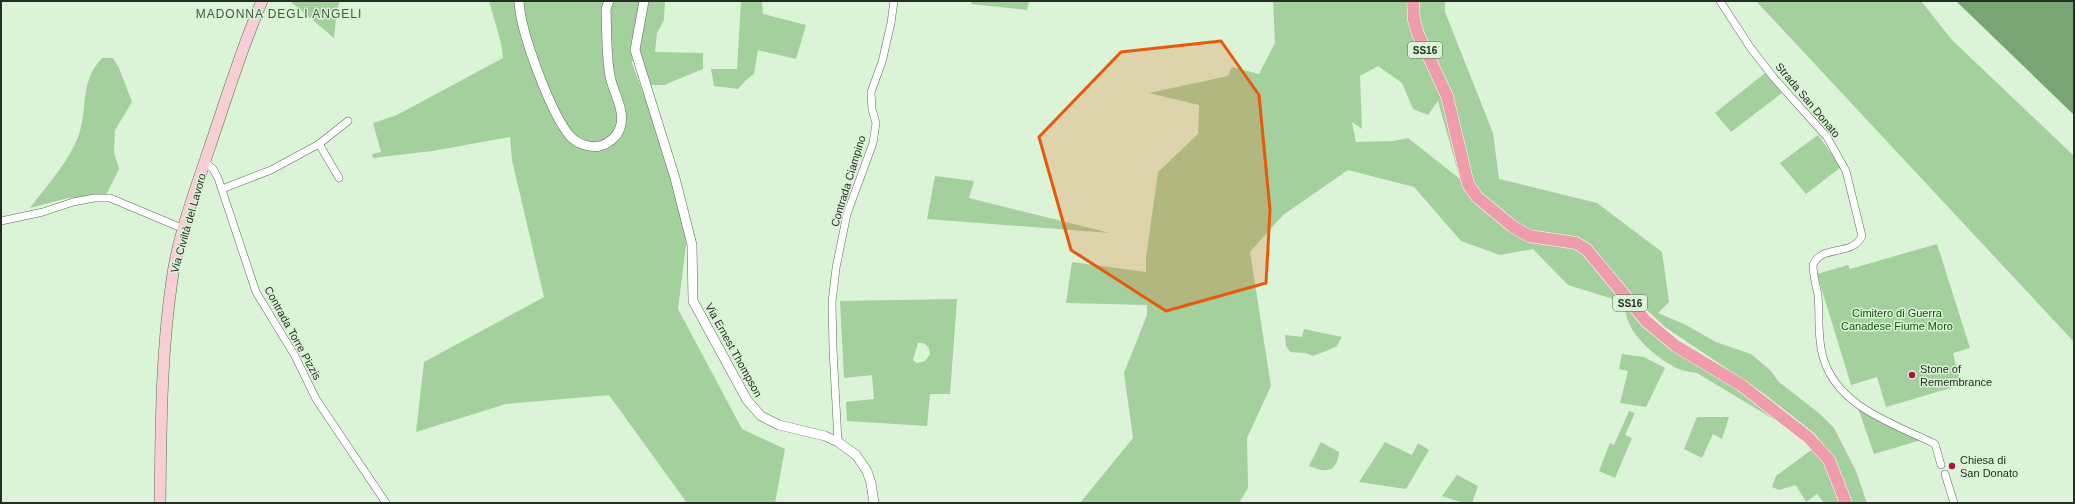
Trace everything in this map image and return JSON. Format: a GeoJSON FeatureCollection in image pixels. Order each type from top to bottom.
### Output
{"type":"FeatureCollection","features":[{"type":"Feature","properties":{"kind":"main road","name":"Via Civiltà del Lavoro"},"geometry":{"type":"LineString","coordinates":[[160,503],[163,360],[172,279],[184,230],[205,162],[239,60],[262,1]]}},
{"type":"Feature","properties":{"kind":"main road","name":"SS16"},"geometry":{"type":"LineString","coordinates":[[1413,1],[1414,20],[1418,34],[1448,96],[1468,184],[1478,197],[1512,226],[1529,236],[1576,243],[1587,250],[1646,321],[1676,346],[1741,385],[1809,438],[1829,460],[1846,503]]}},
{"type":"Feature","properties":{"kind":"street"},"geometry":{"type":"LineString","coordinates":[[519,1],[523,28],[533,59],[550,99],[570,137],[578,143],[592,147],[600,146],[612,140],[620,129],[621,122],[620,107],[610,76],[606,9],[609,1]]}},
{"type":"Feature","properties":{"kind":"street","name":"Via Ernest Thompson"},"geometry":{"type":"LineString","coordinates":[[644,1],[636,50],[671,163],[692,245],[693,301],[737,385],[747,400],[761,416],[779,425],[825,436],[838,442],[856,455],[867,470],[871,483],[874,503]]}},
{"type":"Feature","properties":{"kind":"street","name":"Contrada Ciampino"},"geometry":{"type":"LineString","coordinates":[[838,442],[832,302],[836,268],[847,214],[873,143],[876,123],[872,109],[871,92],[882,62],[891,23],[894,1]]}},
{"type":"Feature","properties":{"kind":"street","name":"Strada San Donato"},"geometry":{"type":"LineString","coordinates":[[1720,1],[1750,47],[1774,78],[1827,137],[1843,162],[1846,171],[1862,236],[1854,246],[1824,254],[1817,258],[1813,265],[1818,296],[1820,343],[1826,367],[1836,384],[1849,399],[1862,408],[1935,444],[1942,465]]}},
{"type":"Feature","properties":{"kind":"street"},"geometry":{"type":"LineString","coordinates":[[222,189],[271,170],[319,144],[348,121]]}},
{"type":"Feature","properties":{"kind":"street"},"geometry":{"type":"LineString","coordinates":[[319,144],[339,178]]}},
{"type":"Feature","properties":{"kind":"street","name":"Contrada Torre Pizzis"},"geometry":{"type":"LineString","coordinates":[[205,162],[213,169],[222,189],[256,292],[295,356],[316,400],[386,503]]}},
{"type":"Feature","properties":{"kind":"street"},"geometry":{"type":"LineString","coordinates":[[1,221],[25,217],[73,202],[94,198],[110,198],[184,230]]}},
{"type":"Feature","properties":{"kind":"street"},"geometry":{"type":"LineString","coordinates":[[1945,474],[1954,503]]}},
{"type":"Feature","properties":{"kind":"highlighted area"},"geometry":{"type":"Polygon","coordinates":[[[1221,41],[1259,95],[1270,210],[1266,283],[1166,311],[1071,250],[1039,137],[1121,52],[1221,41]]]}},
{"type":"Feature","properties":{"kind":"green space"},"geometry":{"type":"Polygon","coordinates":[[[290,1],[340,1],[336,14],[334,38],[290,1]]]}},
{"type":"Feature","properties":{"kind":"green space"},"geometry":{"type":"Polygon","coordinates":[[[489,1],[640,1],[632,63],[658,133],[687,237],[678,309],[742,429],[785,449],[775,503],[687,503],[609,395],[506,404],[416,432],[424,362],[544,297],[512,160],[510,137],[432,151],[373,158],[372,154],[381,152],[373,123],[397,115],[503,58],[501,43],[489,1]]]}},
{"type":"Feature","properties":{"kind":"green space"},"geometry":{"type":"Polygon","coordinates":[[[646,1],[665,1],[664,20],[657,33],[655,52],[703,53],[703,69],[664,85],[650,85],[638,48],[646,1]]]}},
{"type":"Feature","properties":{"kind":"green space"},"geometry":{"type":"Polygon","coordinates":[[[741,1],[762,1],[763,14],[806,25],[796,59],[758,50],[754,74],[738,89],[714,86],[711,69],[737,69],[741,1]]]}},
{"type":"Feature","properties":{"kind":"green space"},"geometry":{"type":"Polygon","coordinates":[[[972,1],[1029,1],[1027,10],[971,4],[972,1]]]}},
{"type":"Feature","properties":{"kind":"green space"},"geometry":{"type":"Polygon","coordinates":[[[1273,1],[1445,1],[1445,12],[1493,133],[1499,179],[1597,203],[1662,252],[1669,302],[1658,313],[1684,324],[1716,342],[1751,354],[1770,370],[1779,382],[1820,414],[1834,428],[1856,471],[1867,503],[1853,503],[1832,456],[1815,434],[1763,393],[1665,327],[1647,310],[1630,304],[1790,429],[1697,373],[1681,370],[1651,351],[1642,342],[1629,323],[1626,313],[1626,303],[1568,285],[1533,249],[1500,255],[1461,241],[1414,187],[1348,170],[1283,215],[1250,252],[1271,386],[1247,438],[1248,488],[1239,503],[1080,503],[1133,438],[1124,373],[1147,315],[1147,305],[1066,303],[1072,262],[1146,272],[1146,258],[1158,172],[1198,134],[1199,105],[1149,93],[1228,76],[1232,67],[1259,74],[1275,43],[1273,1]],[[1378,66],[1360,76],[1362,129],[1352,122],[1356,142],[1394,141],[1408,138],[1460,179],[1438,101],[1428,115],[1413,109],[1402,83],[1378,66]]]}},
{"type":"Feature","properties":{"kind":"green space"},"geometry":{"type":"Polygon","coordinates":[[[1756,1],[1921,1],[1952,40],[2074,156],[2074,342],[1756,1]]]}},
{"type":"Feature","properties":{"kind":"green space"},"geometry":{"type":"Polygon","coordinates":[[[102,58],[113,58],[119,68],[132,102],[115,130],[114,152],[119,169],[106,195],[68,198],[30,208],[59,170],[74,146],[82,123],[86,90],[89,79],[102,58]]]}},
{"type":"Feature","properties":{"kind":"green space"},"geometry":{"type":"Polygon","coordinates":[[[1765,73],[1782,93],[1731,132],[1715,113],[1765,73]]]}},
{"type":"Feature","properties":{"kind":"green space"},"geometry":{"type":"Polygon","coordinates":[[[1818,135],[1841,167],[1806,194],[1780,163],[1818,135]]]}},
{"type":"Feature","properties":{"kind":"green space"},"geometry":{"type":"Polygon","coordinates":[[[935,176],[974,181],[969,198],[1110,233],[927,219],[935,176]]]}},
{"type":"Feature","properties":{"kind":"green space","name":"Cimitero di Guerra Canadese Fiume Moro"},"geometry":{"type":"Polygon","coordinates":[[[1937,244],[1970,348],[1953,353],[1961,385],[1886,407],[1877,377],[1851,385],[1817,274],[1848,265],[1850,269],[1937,244]]]}},
{"type":"Feature","properties":{"kind":"green space"},"geometry":{"type":"Polygon","coordinates":[[[957,299],[950,394],[930,394],[927,426],[847,421],[846,402],[874,399],[872,375],[844,378],[840,301],[957,299]],[[918,343],[913,360],[917,363],[925,361],[930,354],[927,346],[923,343],[918,343]]]}},
{"type":"Feature","properties":{"kind":"green space"},"geometry":{"type":"Polygon","coordinates":[[[1304,329],[1342,337],[1336,347],[1313,356],[1306,353],[1290,352],[1286,346],[1285,335],[1302,337],[1304,329]]]}},
{"type":"Feature","properties":{"kind":"green space"},"geometry":{"type":"Polygon","coordinates":[[[1622,354],[1644,357],[1665,368],[1646,407],[1620,403],[1628,371],[1619,369],[1622,354]]]}},
{"type":"Feature","properties":{"kind":"green space"},"geometry":{"type":"Polygon","coordinates":[[[1858,408],[1921,440],[1874,454],[1858,408]]]}},
{"type":"Feature","properties":{"kind":"green space"},"geometry":{"type":"Polygon","coordinates":[[[1629,411],[1635,413],[1625,435],[1632,438],[1615,478],[1599,471],[1610,443],[1614,445],[1629,411]]]}},
{"type":"Feature","properties":{"kind":"green space"},"geometry":{"type":"Polygon","coordinates":[[[1697,417],[1729,417],[1722,439],[1713,434],[1702,458],[1684,449],[1697,417]]]}},
{"type":"Feature","properties":{"kind":"green space"},"geometry":{"type":"Polygon","coordinates":[[[1321,442],[1339,452],[1336,464],[1330,470],[1321,470],[1309,466],[1321,442]]]}},
{"type":"Feature","properties":{"kind":"green space"},"geometry":{"type":"Polygon","coordinates":[[[1385,442],[1412,455],[1418,443],[1429,450],[1406,489],[1359,482],[1385,442]]]}},
{"type":"Feature","properties":{"kind":"green space"},"geometry":{"type":"Polygon","coordinates":[[[1814,448],[1825,462],[1841,503],[1824,503],[1817,494],[1806,502],[1796,485],[1779,490],[1772,487],[1776,476],[1814,448]]]}},
{"type":"Feature","properties":{"kind":"green space"},"geometry":{"type":"Polygon","coordinates":[[[1457,475],[1478,486],[1472,503],[1464,503],[1442,496],[1457,475]]]}},
{"type":"Feature","properties":{"kind":"shaded area"},"geometry":{"type":"Polygon","coordinates":[[[1956,1],[2074,1],[2074,115],[1956,1]]]}},
{"type":"Feature","properties":{"kind":"place","name":"Stone of Remembrance"},"geometry":{"type":"Point","coordinates":[1912,375]}},
{"type":"Feature","properties":{"kind":"place","name":"Chiesa di San Donato"},"geometry":{"type":"Point","coordinates":[1952,466]}},
{"type":"Feature","properties":{"kind":"district","name":"MADONNA DEGLI ANGELI"},"geometry":{"type":"Point","coordinates":[279,14]}}]}
